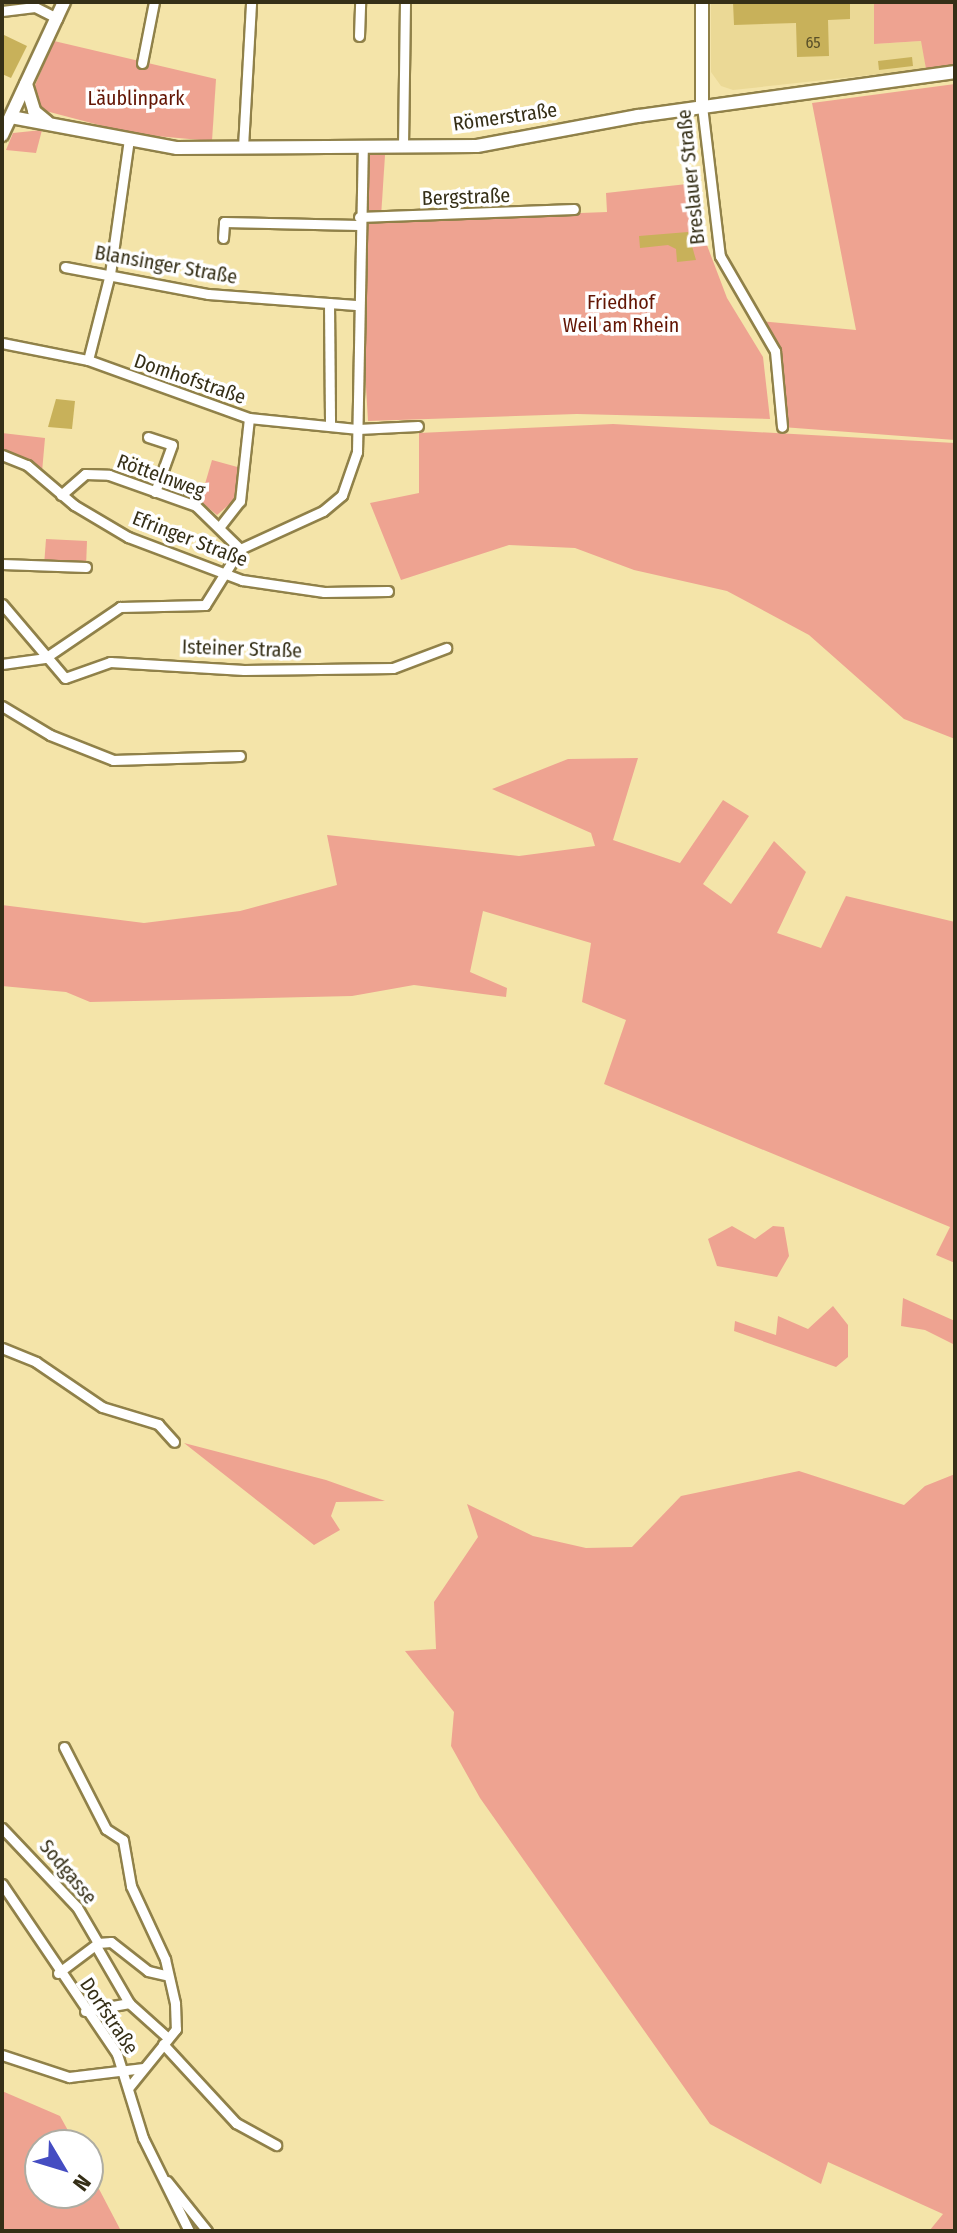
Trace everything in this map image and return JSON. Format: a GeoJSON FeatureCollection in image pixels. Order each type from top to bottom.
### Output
{"type":"FeatureCollection","features":[{"type":"Feature","properties":{"kind":"street"},"geometry":{"type":"LineString","coordinates":[[2,135],[6,117],[26,84],[64,2]]}},
{"type":"Feature","properties":{"kind":"street"},"geometry":{"type":"LineString","coordinates":[[142,63],[154,2]]}},
{"type":"Feature","properties":{"kind":"street"},"geometry":{"type":"LineString","coordinates":[[243,147],[251,2]]}},
{"type":"Feature","properties":{"kind":"street"},"geometry":{"type":"LineString","coordinates":[[359,36],[360,2]]}},
{"type":"Feature","properties":{"kind":"street"},"geometry":{"type":"LineString","coordinates":[[403,146],[405,2]]}},
{"type":"Feature","properties":{"kind":"street","name":"Breslauer Straße"},"geometry":{"type":"LineString","coordinates":[[702,2],[702,106],[720,256],[775,351],[782,427]]}},
{"type":"Feature","properties":{"kind":"street"},"geometry":{"type":"LineString","coordinates":[[2,11],[35,7],[57,18]]}},
{"type":"Feature","properties":{"kind":"street","name":"Römerstraße"},"geometry":{"type":"LineString","coordinates":[[6,117],[177,148],[477,146],[702,106],[955,72]]}},
{"type":"Feature","properties":{"kind":"street"},"geometry":{"type":"LineString","coordinates":[[26,84],[34,111],[49,124]]}},
{"type":"Feature","properties":{"kind":"street"},"geometry":{"type":"LineString","coordinates":[[88,360],[110,274],[129,139]]}},
{"type":"Feature","properties":{"kind":"street"},"geometry":{"type":"LineString","coordinates":[[2,664],[45,658],[120,607],[205,605],[240,549],[317,514],[342,495],[355,468],[358,429],[356,305],[363,147]]}},
{"type":"Feature","properties":{"kind":"street","name":"Bergstraße"},"geometry":{"type":"LineString","coordinates":[[223,238],[224,222],[359,221],[574,209]]}},
{"type":"Feature","properties":{"kind":"street","name":"Blansinger Straße"},"geometry":{"type":"LineString","coordinates":[[65,267],[208,294],[356,305]]}},
{"type":"Feature","properties":{"kind":"street"},"geometry":{"type":"LineString","coordinates":[[329,303],[330,426]]}},
{"type":"Feature","properties":{"kind":"street","name":"Domhofstraße"},"geometry":{"type":"LineString","coordinates":[[2,343],[88,360],[249,418],[358,429],[418,426]]}},
{"type":"Feature","properties":{"kind":"street"},"geometry":{"type":"LineString","coordinates":[[221,525],[240,501],[249,418]]}},
{"type":"Feature","properties":{"kind":"street"},"geometry":{"type":"LineString","coordinates":[[148,437],[172,445],[155,492]]}},
{"type":"Feature","properties":{"kind":"street","name":"Efringer Straße"},"geometry":{"type":"LineString","coordinates":[[2,455],[27,465],[61,495],[128,537],[224,573],[299,590],[388,591]]}},
{"type":"Feature","properties":{"kind":"street","name":"Röttelnweg"},"geometry":{"type":"LineString","coordinates":[[61,495],[95,473],[196,506],[221,525],[240,549]]}},
{"type":"Feature","properties":{"kind":"street"},"geometry":{"type":"LineString","coordinates":[[2,564],[86,567]]}},
{"type":"Feature","properties":{"kind":"street"},"geometry":{"type":"LineString","coordinates":[[2,604],[45,658]]}},
{"type":"Feature","properties":{"kind":"street","name":"Isteiner Straße"},"geometry":{"type":"LineString","coordinates":[[45,658],[65,678],[110,662],[244,670],[402,667],[446,648]]}},
{"type":"Feature","properties":{"kind":"street"},"geometry":{"type":"LineString","coordinates":[[2,706],[50,735],[113,760],[240,756]]}},
{"type":"Feature","properties":{"kind":"street"},"geometry":{"type":"LineString","coordinates":[[2,1348],[36,1362],[91,1401],[158,1424],[174,1442]]}},
{"type":"Feature","properties":{"kind":"street"},"geometry":{"type":"LineString","coordinates":[[64,1747],[106,1829],[123,1840],[131,1886],[165,1959],[178,2024],[129,2087]]}},
{"type":"Feature","properties":{"kind":"street","name":"Sodgasse"},"geometry":{"type":"LineString","coordinates":[[2,1828],[77,1907],[129,2003],[236,2123],[276,2145]]}},
{"type":"Feature","properties":{"kind":"street","name":"Dorfstraße"},"geometry":{"type":"LineString","coordinates":[[2,1884],[123,2067],[132,2110],[164,2178]]}},
{"type":"Feature","properties":{"kind":"street"},"geometry":{"type":"LineString","coordinates":[[58,1973],[97,1945],[111,1942],[148,1971],[166,1975]]}},
{"type":"Feature","properties":{"kind":"street"},"geometry":{"type":"LineString","coordinates":[[85,2011],[129,2003]]}},
{"type":"Feature","properties":{"kind":"street"},"geometry":{"type":"LineString","coordinates":[[2,2055],[69,2077],[123,2067],[143,2068]]}},
{"type":"Feature","properties":{"kind":"street"},"geometry":{"type":"LineString","coordinates":[[164,2178],[189,2231]]}},
{"type":"Feature","properties":{"kind":"street"},"geometry":{"type":"LineString","coordinates":[[164,2178],[207,2231]]}},
{"type":"Feature","properties":{"kind":"shaded area"},"geometry":{"type":"Polygon","coordinates":[[[711,2],[874,2],[874,44],[922,41],[926,69],[733,90],[721,86],[711,72],[711,2]]]}},
{"type":"Feature","properties":{"kind":"green space"},"geometry":{"type":"Polygon","coordinates":[[[874,2],[955,2],[955,66],[926,69],[921,41],[874,44],[874,2]]]}},
{"type":"Feature","properties":{"kind":"green space","name":"Läublinpark"},"geometry":{"type":"Polygon","coordinates":[[[54,41],[216,79],[212,141],[133,134],[42,110],[33,90],[54,41]]]}},
{"type":"Feature","properties":{"kind":"green space"},"geometry":{"type":"Polygon","coordinates":[[[955,84],[955,440],[782,427],[778,364],[760,321],[856,330],[812,103],[955,84]]]}},
{"type":"Feature","properties":{"kind":"green space"},"geometry":{"type":"Polygon","coordinates":[[[42,130],[36,153],[6,150],[13,133],[42,130]]]}},
{"type":"Feature","properties":{"kind":"green space"},"geometry":{"type":"Polygon","coordinates":[[[363,154],[385,155],[381,217],[359,217],[363,154]]]}},
{"type":"Feature","properties":{"kind":"green space","name":"Friedhof Weil am Rhein"},"geometry":{"type":"Polygon","coordinates":[[[696,183],[705,240],[727,298],[763,357],[770,419],[577,414],[368,421],[361,302],[368,221],[607,212],[606,193],[696,183]]]}},
{"type":"Feature","properties":{"kind":"green space"},"geometry":{"type":"Polygon","coordinates":[[[613,424],[955,443],[955,739],[904,719],[809,635],[727,591],[634,570],[575,548],[509,545],[401,580],[370,503],[419,493],[419,433],[613,424]]]}},
{"type":"Feature","properties":{"kind":"green space"},"geometry":{"type":"Polygon","coordinates":[[[2,433],[45,438],[42,472],[2,450],[2,433]]]}},
{"type":"Feature","properties":{"kind":"green space"},"geometry":{"type":"Polygon","coordinates":[[[212,460],[241,468],[239,496],[217,515],[200,501],[212,460]]]}},
{"type":"Feature","properties":{"kind":"green space"},"geometry":{"type":"Polygon","coordinates":[[[46,539],[87,541],[86,567],[44,566],[46,539]]]}},
{"type":"Feature","properties":{"kind":"green space"},"geometry":{"type":"Polygon","coordinates":[[[638,758],[613,840],[680,863],[723,800],[749,816],[703,884],[731,904],[774,841],[806,872],[777,933],[821,948],[846,896],[955,922],[955,1263],[936,1255],[950,1227],[604,1084],[626,1020],[582,1002],[591,943],[483,911],[470,972],[507,988],[506,997],[414,985],[352,996],[90,1002],[66,992],[2,986],[2,905],[144,923],[240,911],[337,885],[327,835],[519,856],[595,846],[591,833],[492,789],[568,759],[638,758]]]}},
{"type":"Feature","properties":{"kind":"green space"},"geometry":{"type":"Polygon","coordinates":[[[732,1226],[755,1239],[773,1226],[784,1227],[789,1256],[777,1277],[717,1266],[708,1239],[732,1226]]]}},
{"type":"Feature","properties":{"kind":"green space"},"geometry":{"type":"Polygon","coordinates":[[[903,1298],[955,1321],[955,1345],[925,1330],[901,1326],[903,1298]]]}},
{"type":"Feature","properties":{"kind":"green space"},"geometry":{"type":"Polygon","coordinates":[[[833,1306],[848,1325],[848,1357],[836,1367],[734,1331],[735,1321],[776,1335],[778,1316],[808,1329],[833,1306]]]}},
{"type":"Feature","properties":{"kind":"green space"},"geometry":{"type":"Polygon","coordinates":[[[184,1443],[326,1480],[385,1501],[336,1502],[331,1516],[340,1530],[314,1545],[184,1443]]]}},
{"type":"Feature","properties":{"kind":"green space"},"geometry":{"type":"Polygon","coordinates":[[[799,1471],[904,1505],[925,1486],[955,1474],[955,2231],[930,2230],[943,2214],[828,2162],[821,2184],[710,2124],[480,1798],[451,1746],[454,1712],[405,1651],[436,1649],[434,1602],[478,1537],[467,1504],[533,1536],[586,1548],[632,1547],[681,1496],[799,1471]]]}},
{"type":"Feature","properties":{"kind":"green space"},"geometry":{"type":"Polygon","coordinates":[[[2,2091],[60,2116],[67,2129],[24,2129],[24,2209],[104,2209],[104,2199],[121,2231],[2,2231],[2,2091]]]}},
{"type":"Feature","properties":{"kind":"building"},"geometry":{"type":"Polygon","coordinates":[[[733,2],[850,2],[850,19],[828,20],[829,56],[797,57],[796,23],[734,25],[733,2]]]}},
{"type":"Feature","properties":{"kind":"building"},"geometry":{"type":"Polygon","coordinates":[[[2,34],[27,46],[11,78],[2,74],[2,34]]]}},
{"type":"Feature","properties":{"kind":"building"},"geometry":{"type":"Polygon","coordinates":[[[912,57],[913,66],[879,70],[878,61],[912,57]]]}},
{"type":"Feature","properties":{"kind":"building"},"geometry":{"type":"Polygon","coordinates":[[[688,232],[696,260],[677,262],[676,249],[668,245],[640,248],[639,236],[688,232]]]}},
{"type":"Feature","properties":{"kind":"building"},"geometry":{"type":"Polygon","coordinates":[[[56,399],[75,401],[72,429],[48,427],[56,399]]]}}]}
